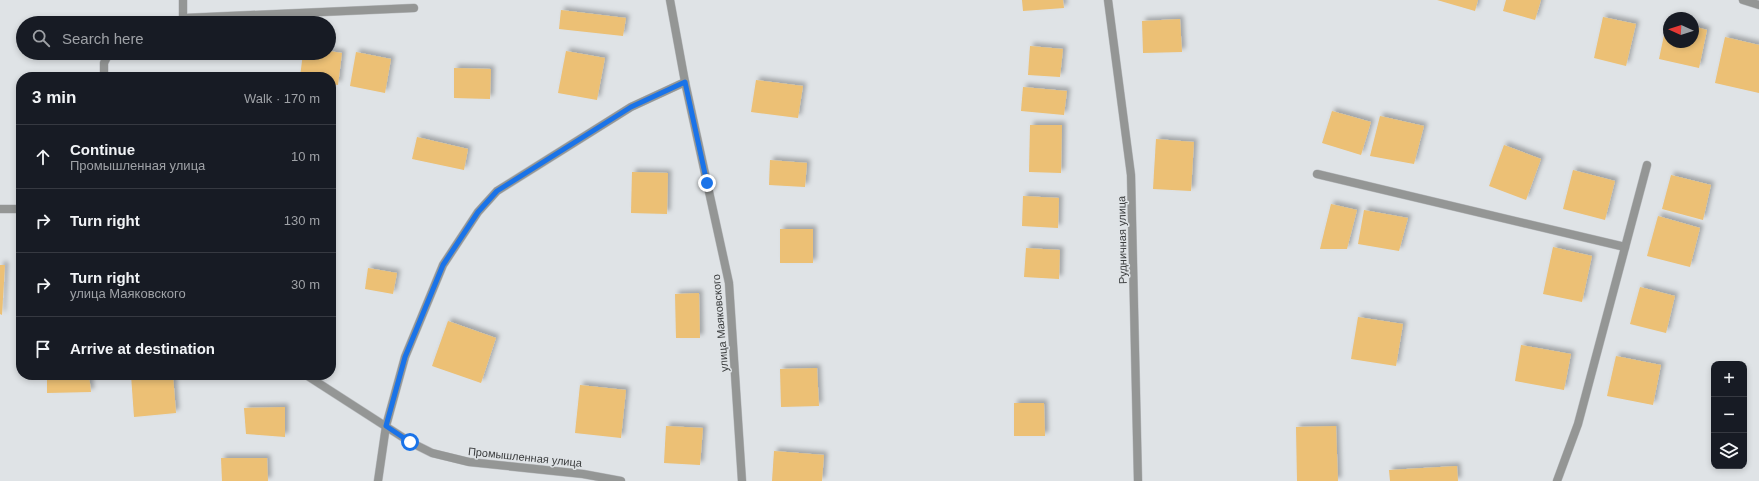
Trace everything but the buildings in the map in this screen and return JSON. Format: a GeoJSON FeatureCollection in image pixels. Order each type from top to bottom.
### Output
{"type":"FeatureCollection","features":[{"type":"Feature","properties":{"kind":"street"},"geometry":{"type":"LineString","coordinates":[[183,0],[183,16]]}},
{"type":"Feature","properties":{"kind":"street","name":"улица Маяковского"},"geometry":{"type":"LineString","coordinates":[[670,0],[685,82],[729,283],[742,481]]}},
{"type":"Feature","properties":{"kind":"street","name":"Рудничная улица"},"geometry":{"type":"LineString","coordinates":[[1108,0],[1131,174],[1138,481]]}},
{"type":"Feature","properties":{"kind":"street"},"geometry":{"type":"LineString","coordinates":[[1743,0],[1759,4]]}},
{"type":"Feature","properties":{"kind":"street"},"geometry":{"type":"LineString","coordinates":[[272,16],[414,8]]}},
{"type":"Feature","properties":{"kind":"street"},"geometry":{"type":"LineString","coordinates":[[104,72],[105,60]]}},
{"type":"Feature","properties":{"kind":"street"},"geometry":{"type":"LineString","coordinates":[[378,481],[386,426],[405,357],[443,265],[478,212],[497,191],[631,107],[685,82]]}},
{"type":"Feature","properties":{"kind":"street"},"geometry":{"type":"LineString","coordinates":[[1557,481],[1578,424],[1646,165]]}},
{"type":"Feature","properties":{"kind":"street"},"geometry":{"type":"LineString","coordinates":[[1317,174],[1625,247]]}},
{"type":"Feature","properties":{"kind":"street"},"geometry":{"type":"LineString","coordinates":[[0,209],[16,209]]}},
{"type":"Feature","properties":{"kind":"street","name":"Промышленная улица"},"geometry":{"type":"LineString","coordinates":[[314,380],[410,442],[432,453],[469,462],[582,474],[621,481]]}},
{"type":"Feature","properties":{"kind":"route"},"geometry":{"type":"LineString","coordinates":[[410,442],[386,426],[405,357],[443,265],[478,212],[497,191],[631,107],[685,82],[707,183]]}}]}
